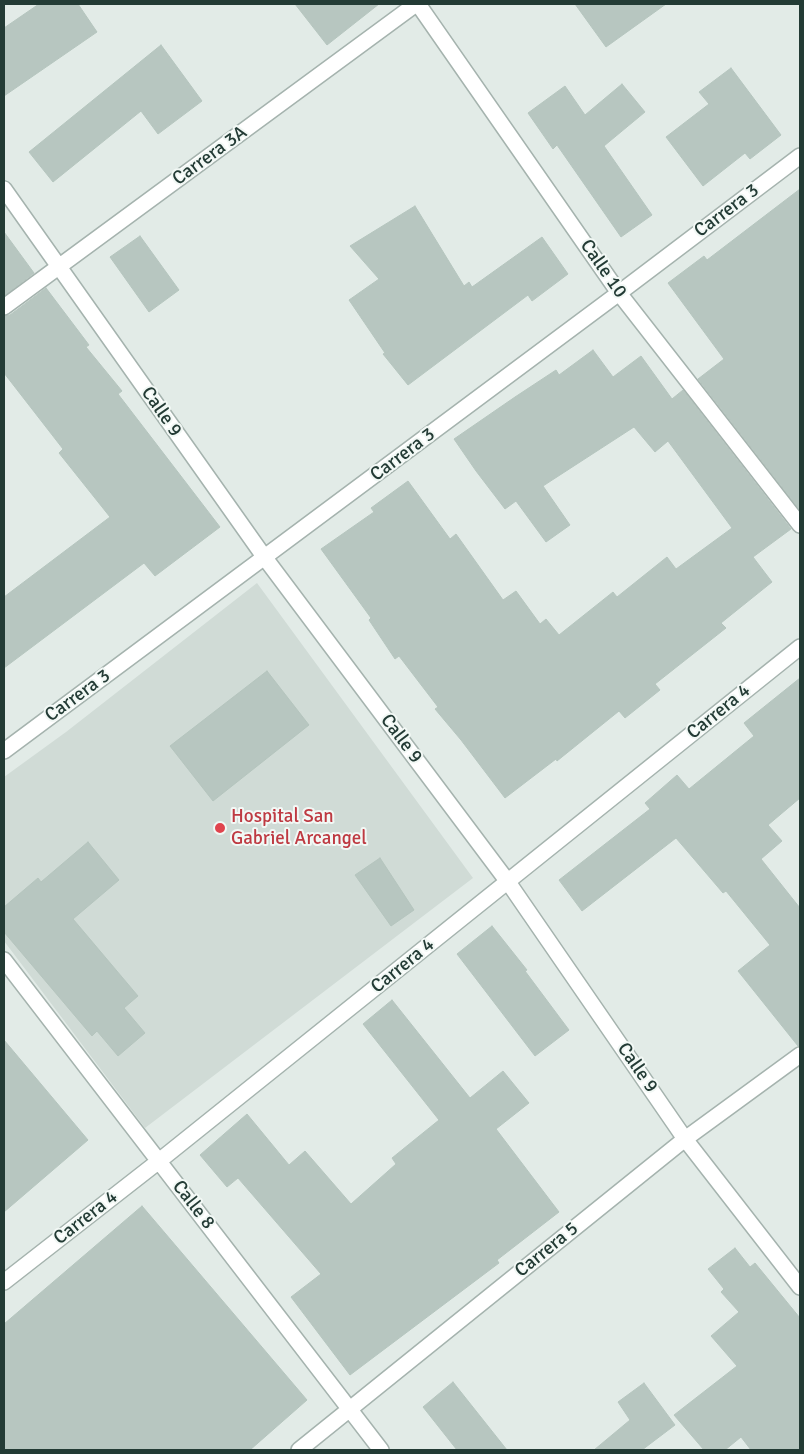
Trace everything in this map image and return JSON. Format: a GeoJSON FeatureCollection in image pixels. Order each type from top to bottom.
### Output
{"type":"FeatureCollection","features":[{"type":"Feature","properties":{"kind":"street","name":"Carrera 3A"},"geometry":{"type":"LineString","coordinates":[[4,307],[417,4]]}},
{"type":"Feature","properties":{"kind":"street","name":"Calle 10"},"geometry":{"type":"LineString","coordinates":[[417,4],[619,293],[800,525]]}},
{"type":"Feature","properties":{"kind":"street","name":"Carrera 3"},"geometry":{"type":"LineString","coordinates":[[4,751],[265,558],[800,156]]}},
{"type":"Feature","properties":{"kind":"street","name":"Calle 9"},"geometry":{"type":"LineString","coordinates":[[4,189],[265,558],[508,882],[685,1139],[800,1286]]}},
{"type":"Feature","properties":{"kind":"street","name":"Carrera 4"},"geometry":{"type":"LineString","coordinates":[[4,1282],[159,1161],[800,647]]}},
{"type":"Feature","properties":{"kind":"street","name":"Calle 8"},"geometry":{"type":"LineString","coordinates":[[4,960],[381,1450]]}},
{"type":"Feature","properties":{"kind":"street","name":"Carrera 5"},"geometry":{"type":"LineString","coordinates":[[299,1450],[685,1139],[800,1056]]}},
{"type":"Feature","properties":{"kind":"shaded area","name":"Hospital San Gabriel Arcangel"},"geometry":{"type":"Polygon","coordinates":[[[257,583],[473,878],[145,1128],[4,941],[4,777],[66,732],[257,583]]]}},
{"type":"Feature","properties":{"kind":"building"},"geometry":{"type":"Polygon","coordinates":[[[39,4],[78,4],[97,32],[4,96],[4,28],[39,4]]]}},
{"type":"Feature","properties":{"kind":"building"},"geometry":{"type":"Polygon","coordinates":[[[295,4],[379,4],[327,45],[295,4]]]}},
{"type":"Feature","properties":{"kind":"building"},"geometry":{"type":"Polygon","coordinates":[[[575,4],[666,4],[606,47],[575,4]]]}},
{"type":"Feature","properties":{"kind":"building"},"geometry":{"type":"Polygon","coordinates":[[[161,45],[202,101],[158,134],[141,111],[53,182],[29,152],[161,45]]]}},
{"type":"Feature","properties":{"kind":"building"},"geometry":{"type":"Polygon","coordinates":[[[731,68],[781,135],[750,159],[745,153],[703,186],[666,137],[709,104],[699,92],[731,68]]]}},
{"type":"Feature","properties":{"kind":"building"},"geometry":{"type":"Polygon","coordinates":[[[622,84],[645,112],[604,146],[652,215],[621,237],[557,145],[553,149],[528,113],[565,86],[585,115],[622,84]]]}},
{"type":"Feature","properties":{"kind":"building"},"geometry":{"type":"Polygon","coordinates":[[[800,189],[800,510],[698,379],[724,359],[668,283],[704,256],[707,260],[800,189]]]}},
{"type":"Feature","properties":{"kind":"building"},"geometry":{"type":"Polygon","coordinates":[[[415,206],[464,286],[469,282],[472,287],[542,237],[568,274],[532,301],[528,295],[408,385],[383,354],[385,353],[349,300],[379,279],[350,246],[415,206]]]}},
{"type":"Feature","properties":{"kind":"building"},"geometry":{"type":"Polygon","coordinates":[[[4,232],[34,273],[4,296],[4,232]]]}},
{"type":"Feature","properties":{"kind":"building"},"geometry":{"type":"Polygon","coordinates":[[[140,236],[179,290],[149,312],[110,257],[140,236]]]}},
{"type":"Feature","properties":{"kind":"building"},"geometry":{"type":"Polygon","coordinates":[[[46,288],[89,345],[86,347],[122,391],[118,394],[220,527],[155,576],[144,563],[4,668],[4,597],[110,517],[59,453],[63,449],[4,373],[4,316],[10,315],[46,288]]]}},
{"type":"Feature","properties":{"kind":"building"},"geometry":{"type":"Polygon","coordinates":[[[593,350],[613,377],[641,356],[672,399],[683,390],[791,529],[753,557],[772,582],[721,623],[726,628],[655,684],[660,690],[625,718],[619,711],[557,761],[556,759],[505,798],[435,709],[438,707],[399,656],[395,659],[369,620],[371,618],[321,549],[374,512],[371,508],[408,481],[450,539],[456,534],[503,600],[516,591],[540,624],[546,619],[559,635],[613,592],[617,597],[667,557],[676,569],[732,528],[668,441],[655,452],[634,427],[543,486],[570,525],[546,542],[516,501],[505,509],[454,439],[556,370],[559,375],[593,350]]]}},
{"type":"Feature","properties":{"kind":"building"},"geometry":{"type":"Polygon","coordinates":[[[267,671],[309,725],[213,801],[170,746],[267,671]]]}},
{"type":"Feature","properties":{"kind":"building"},"geometry":{"type":"Polygon","coordinates":[[[800,678],[800,798],[768,825],[782,841],[761,859],[800,908],[800,1046],[798,1046],[738,971],[770,945],[726,891],[723,893],[676,838],[582,911],[559,880],[650,809],[645,803],[677,775],[689,789],[754,736],[744,723],[800,678]]]}},
{"type":"Feature","properties":{"kind":"building"},"geometry":{"type":"Polygon","coordinates":[[[88,842],[119,880],[73,919],[138,996],[124,1008],[145,1033],[118,1056],[97,1031],[92,1036],[4,932],[4,907],[38,878],[41,882],[88,842]]]}},
{"type":"Feature","properties":{"kind":"building"},"geometry":{"type":"Polygon","coordinates":[[[380,858],[414,910],[391,926],[355,875],[380,858]]]}},
{"type":"Feature","properties":{"kind":"building"},"geometry":{"type":"Polygon","coordinates":[[[492,926],[527,970],[525,971],[569,1030],[535,1056],[457,954],[492,926]]]}},
{"type":"Feature","properties":{"kind":"building"},"geometry":{"type":"Polygon","coordinates":[[[392,1000],[470,1098],[503,1071],[529,1103],[496,1129],[559,1212],[497,1260],[499,1263],[350,1375],[291,1297],[321,1274],[238,1178],[227,1187],[200,1155],[247,1114],[289,1165],[305,1151],[351,1204],[396,1164],[392,1158],[439,1120],[363,1024],[392,1000]]]}},
{"type":"Feature","properties":{"kind":"building"},"geometry":{"type":"Polygon","coordinates":[[[4,1040],[88,1140],[4,1212],[4,1040]]]}},
{"type":"Feature","properties":{"kind":"building"},"geometry":{"type":"Polygon","coordinates":[[[142,1206],[307,1400],[250,1450],[4,1450],[4,1324],[142,1206]]]}},
{"type":"Feature","properties":{"kind":"building"},"geometry":{"type":"Polygon","coordinates":[[[735,1248],[750,1267],[755,1263],[800,1318],[800,1450],[751,1450],[741,1437],[725,1450],[704,1450],[674,1415],[737,1366],[711,1336],[739,1312],[721,1292],[724,1289],[708,1269],[735,1248]]]}},
{"type":"Feature","properties":{"kind":"building"},"geometry":{"type":"Polygon","coordinates":[[[453,1382],[507,1450],[457,1450],[423,1407],[453,1382]]]}},
{"type":"Feature","properties":{"kind":"building"},"geometry":{"type":"Polygon","coordinates":[[[644,1383],[675,1425],[642,1450],[594,1450],[630,1420],[618,1402],[644,1383]]]}},
{"type":"Feature","properties":{"kind":"place","name":"Hospital San Gabriel Arcangel"},"geometry":{"type":"Point","coordinates":[220,828]}}]}
